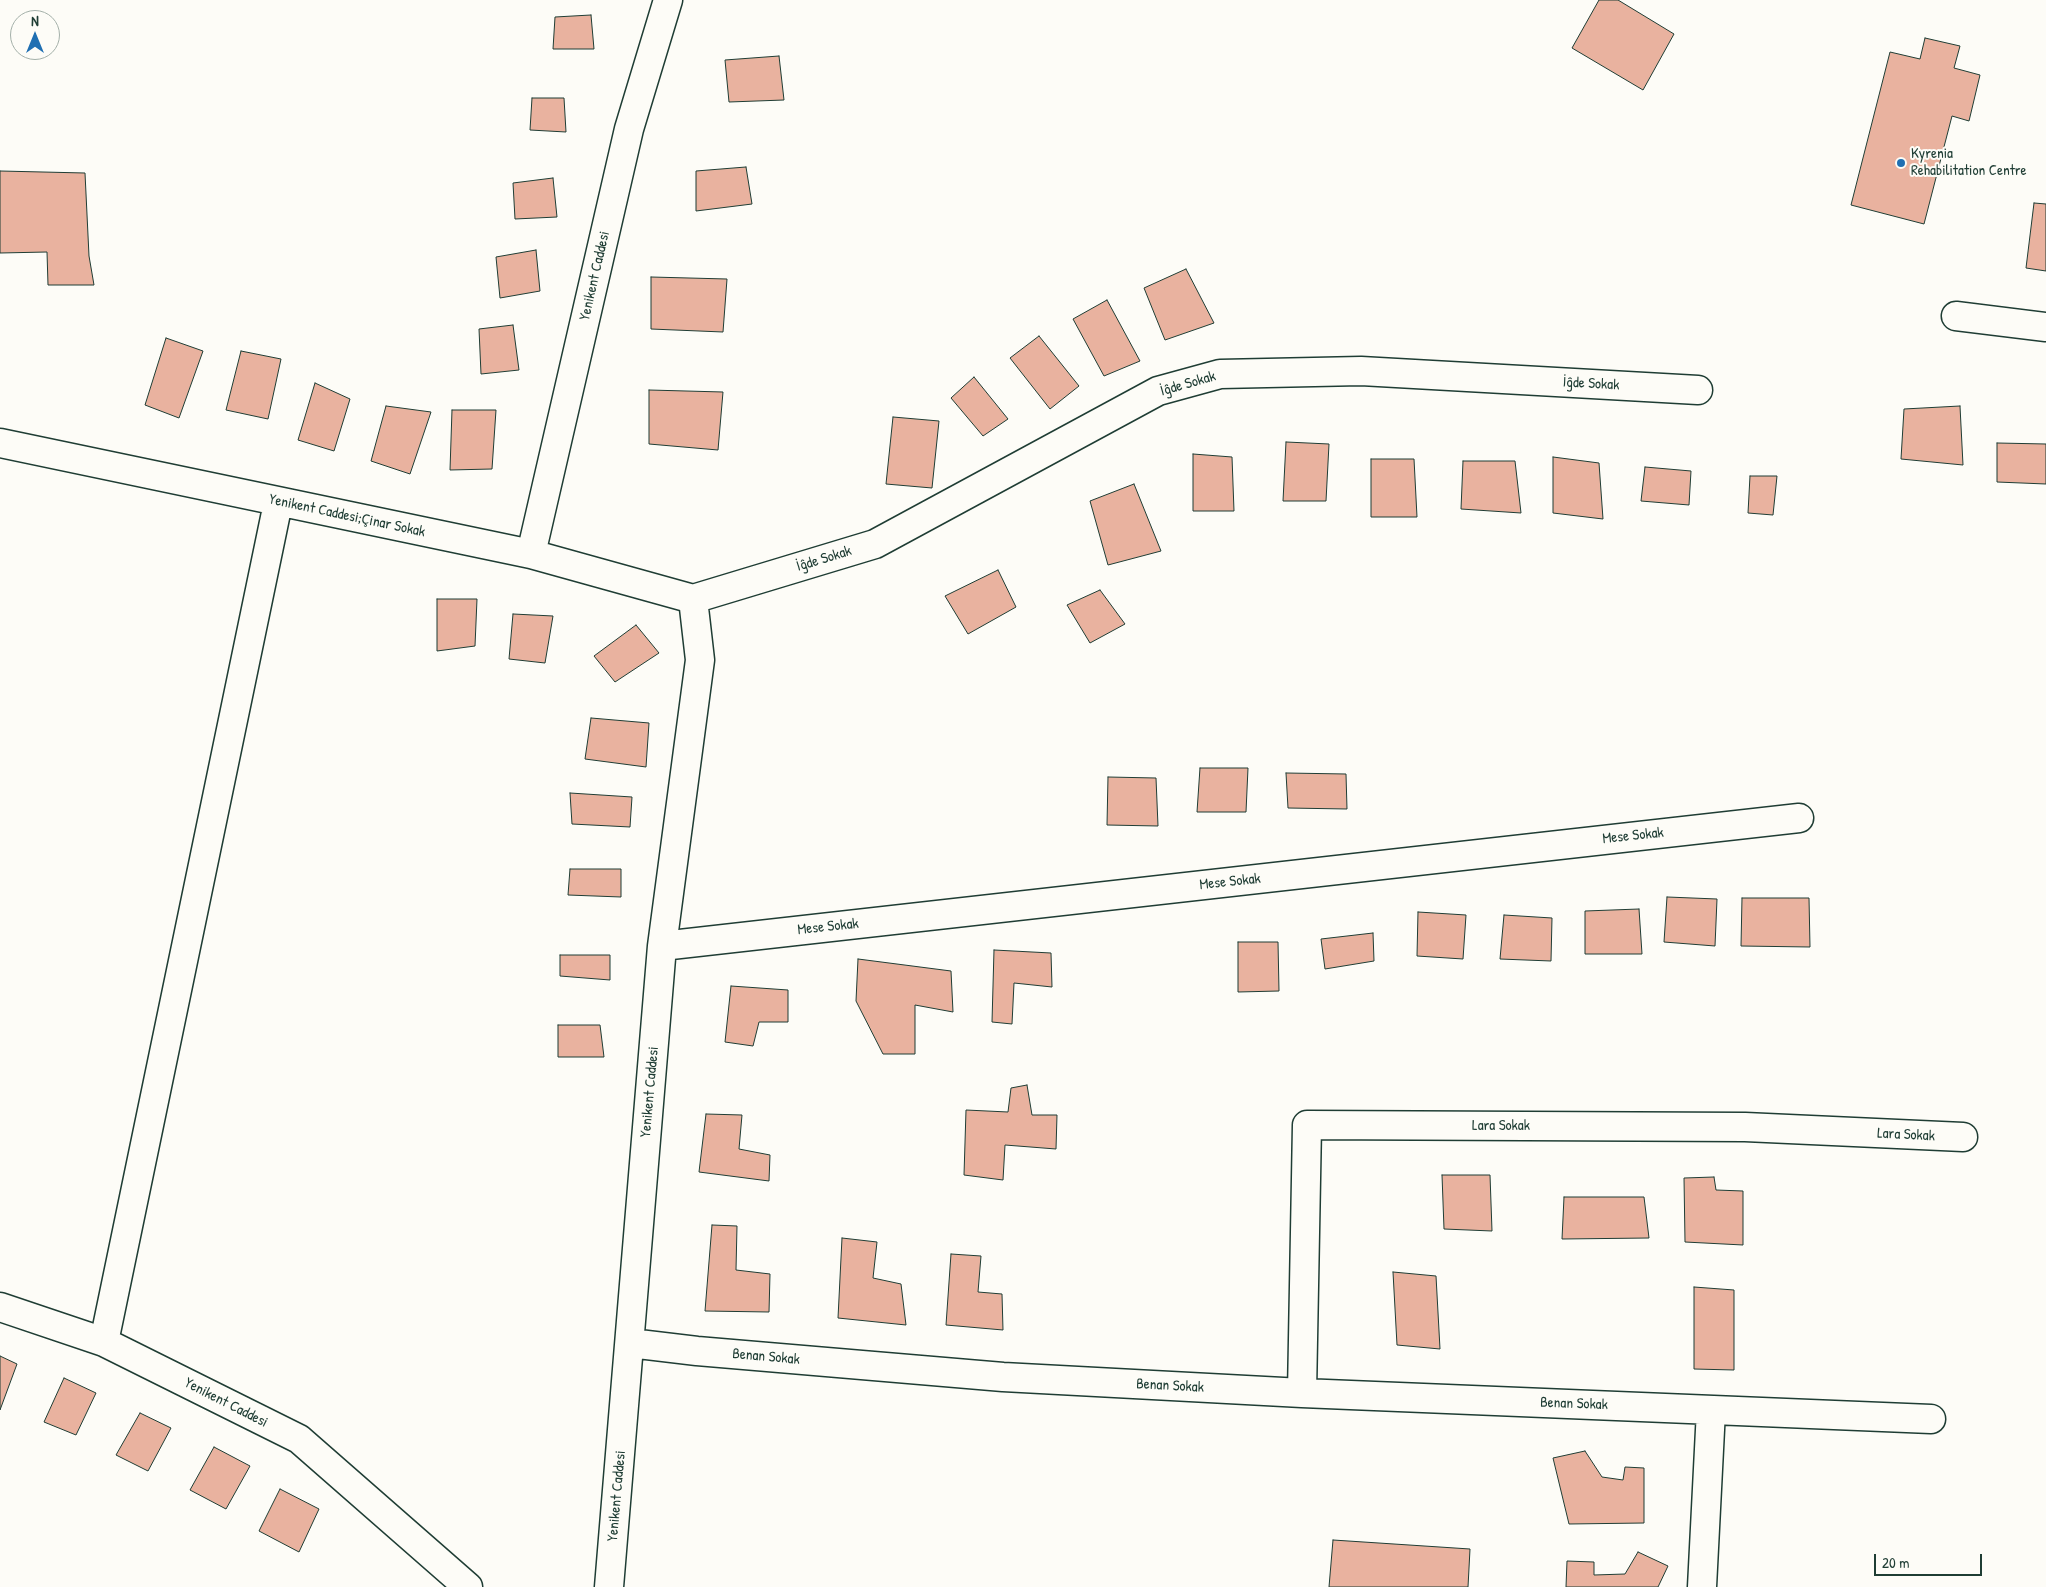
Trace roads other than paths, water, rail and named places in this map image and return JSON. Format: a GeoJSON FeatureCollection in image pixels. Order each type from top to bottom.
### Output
{"type":"FeatureCollection","features":[{"type":"Feature","properties":{"kind":"street","name":"Yenikent Caddesi"},"geometry":{"type":"LineString","coordinates":[[531,554],[629,129],[668,0]]}},
{"type":"Feature","properties":{"kind":"street"},"geometry":{"type":"LineString","coordinates":[[1956,316],[2046,327]]}},
{"type":"Feature","properties":{"kind":"street","name":"İĝde Sokak"},"geometry":{"type":"LineString","coordinates":[[693,599],[875,544],[1158,391],[1220,374],[1361,371],[1698,390]]}},
{"type":"Feature","properties":{"kind":"street","name":"Yenikent Caddesi;Çinar Sokak"},"geometry":{"type":"LineString","coordinates":[[0,443],[531,554],[693,599]]}},
{"type":"Feature","properties":{"kind":"street"},"geometry":{"type":"LineString","coordinates":[[104,1342],[278,502]]}},
{"type":"Feature","properties":{"kind":"street","name":"Yenikent Caddesi"},"geometry":{"type":"LineString","coordinates":[[609,1587],[662,946],[700,660],[693,599]]}},
{"type":"Feature","properties":{"kind":"street","name":"Mese Sokak"},"geometry":{"type":"LineString","coordinates":[[662,946],[1798,818]]}},
{"type":"Feature","properties":{"kind":"street","name":"Lara Sokak"},"geometry":{"type":"LineString","coordinates":[[1302,1393],[1307,1125],[1745,1127],[1963,1137]]}},
{"type":"Feature","properties":{"kind":"street","name":"Yenikent Caddesi"},"geometry":{"type":"LineString","coordinates":[[0,1307],[104,1342],[299,1440],[468,1587]]}},
{"type":"Feature","properties":{"kind":"street","name":"Benan Sokak"},"geometry":{"type":"LineString","coordinates":[[630,1343],[697,1351],[1003,1376],[1302,1393],[1931,1419]]}},
{"type":"Feature","properties":{"kind":"street"},"geometry":{"type":"LineString","coordinates":[[1702,1587],[1710,1410]]}},
{"type":"Feature","properties":{"kind":"place","name":"Kyrenia Rehabilitation Centre"},"geometry":{"type":"Point","coordinates":[1901,163]}}]}
